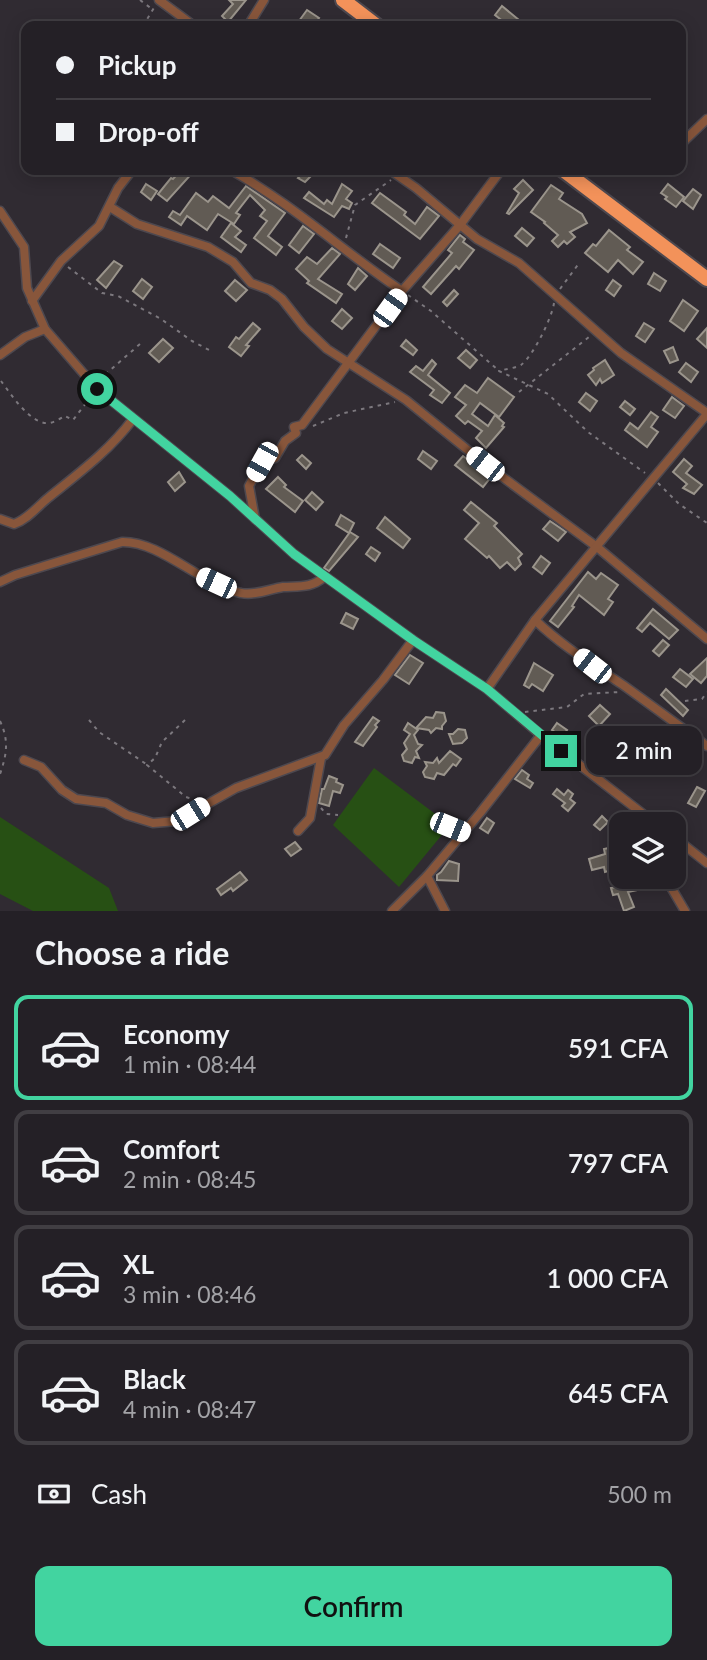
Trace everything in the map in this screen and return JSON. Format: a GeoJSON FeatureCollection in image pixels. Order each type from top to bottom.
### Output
{"type":"FeatureCollection","features":[{"type":"Feature","properties":{"kind":"highway"},"geometry":{"type":"LineString","coordinates":[[350,2],[371,21]]}},
{"type":"Feature","properties":{"kind":"highway"},"geometry":{"type":"LineString","coordinates":[[571,175],[707,279]]}},
{"type":"Feature","properties":{"kind":"street"},"geometry":{"type":"LineString","coordinates":[[159,0],[187,21]]}},
{"type":"Feature","properties":{"kind":"street"},"geometry":{"type":"LineString","coordinates":[[251,21],[264,0]]}},
{"type":"Feature","properties":{"kind":"street"},"geometry":{"type":"LineString","coordinates":[[686,139],[707,120]]}},
{"type":"Feature","properties":{"kind":"street"},"geometry":{"type":"LineString","coordinates":[[32,301],[61,261],[93,233],[128,175]]}},
{"type":"Feature","properties":{"kind":"street"},"geometry":{"type":"LineString","coordinates":[[239,175],[305,218],[402,291]]}},
{"type":"Feature","properties":{"kind":"street"},"geometry":{"type":"LineString","coordinates":[[398,175],[483,243],[515,260],[595,332],[651,376],[707,414],[535,620],[487,689]]}},
{"type":"Feature","properties":{"kind":"street"},"geometry":{"type":"LineString","coordinates":[[255,519],[249,486],[262,462],[275,458],[285,441],[296,433],[294,427],[302,425],[402,291],[460,225],[498,175]]}},
{"type":"Feature","properties":{"kind":"street"},"geometry":{"type":"LineString","coordinates":[[110,207],[137,224],[208,247],[241,270],[251,283],[275,293],[327,349],[406,400],[476,457],[597,547],[707,639]]}},
{"type":"Feature","properties":{"kind":"street"},"geometry":{"type":"LineString","coordinates":[[0,211],[26,251],[25,279],[45,329],[97,389],[230,496],[294,554],[413,640],[487,689],[638,812]]}},
{"type":"Feature","properties":{"kind":"street"},"geometry":{"type":"LineString","coordinates":[[0,355],[25,337],[45,329]]}},
{"type":"Feature","properties":{"kind":"street"},"geometry":{"type":"LineString","coordinates":[[0,520],[14,524],[28,516],[87,468],[133,419]]}},
{"type":"Feature","properties":{"kind":"street"},"geometry":{"type":"LineString","coordinates":[[0,582],[112,544],[131,542],[139,543],[190,571],[245,594],[313,585],[324,577]]}},
{"type":"Feature","properties":{"kind":"street"},"geometry":{"type":"LineString","coordinates":[[535,620],[592,666],[632,691],[707,746]]}},
{"type":"Feature","properties":{"kind":"street"},"geometry":{"type":"LineString","coordinates":[[298,831],[310,818],[321,758],[344,725],[383,681],[413,640]]}},
{"type":"Feature","properties":{"kind":"street"},"geometry":{"type":"LineString","coordinates":[[392,911],[427,876],[541,735]]}},
{"type":"Feature","properties":{"kind":"street"},"geometry":{"type":"LineString","coordinates":[[24,760],[41,767],[67,794],[82,800],[106,803],[127,815],[153,823],[177,821],[257,779],[321,758]]}},
{"type":"Feature","properties":{"kind":"street"},"geometry":{"type":"LineString","coordinates":[[686,846],[707,863]]}},
{"type":"Feature","properties":{"kind":"street"},"geometry":{"type":"LineString","coordinates":[[427,876],[445,911]]}},
{"type":"Feature","properties":{"kind":"street"},"geometry":{"type":"LineString","coordinates":[[672,889],[685,911]]}},
{"type":"Feature","properties":{"kind":"lane"},"geometry":{"type":"LineString","coordinates":[[450,827],[464,832]]}},
{"type":"Feature","properties":{"kind":"path"},"geometry":{"type":"LineString","coordinates":[[140,0],[153,9],[146,21]]}},
{"type":"Feature","properties":{"kind":"path"},"geometry":{"type":"LineString","coordinates":[[343,248],[355,205],[390,175]]}},
{"type":"Feature","properties":{"kind":"path"},"geometry":{"type":"LineString","coordinates":[[61,261],[102,293],[118,296],[211,351]]}},
{"type":"Feature","properties":{"kind":"path"},"geometry":{"type":"LineString","coordinates":[[499,371],[521,365],[539,341],[553,313],[555,296],[580,262]]}},
{"type":"Feature","properties":{"kind":"path"},"geometry":{"type":"LineString","coordinates":[[402,291],[432,312],[499,371],[548,394],[588,432],[707,523]]}},
{"type":"Feature","properties":{"kind":"path"},"geometry":{"type":"LineString","coordinates":[[519,392],[595,332]]}},
{"type":"Feature","properties":{"kind":"path"},"geometry":{"type":"LineString","coordinates":[[1,381],[24,411],[39,421],[49,423],[65,416],[73,420],[97,389],[100,377],[140,344]]}},
{"type":"Feature","properties":{"kind":"path"},"geometry":{"type":"LineString","coordinates":[[296,433],[344,413],[406,400]]}},
{"type":"Feature","properties":{"kind":"path"},"geometry":{"type":"LineString","coordinates":[[514,713],[567,707],[584,694],[632,691]]}},
{"type":"Feature","properties":{"kind":"path"},"geometry":{"type":"LineString","coordinates":[[685,701],[702,699],[707,692]]}},
{"type":"Feature","properties":{"kind":"path"},"geometry":{"type":"LineString","coordinates":[[0,720],[5,732],[7,752],[0,774]]}},
{"type":"Feature","properties":{"kind":"path"},"geometry":{"type":"LineString","coordinates":[[89,720],[99,732],[147,765],[186,797],[204,805]]}},
{"type":"Feature","properties":{"kind":"path"},"geometry":{"type":"LineString","coordinates":[[147,765],[155,758],[162,742],[186,720]]}},
{"type":"Feature","properties":{"kind":"path"},"geometry":{"type":"LineString","coordinates":[[313,799],[326,814],[338,815]]}},
{"type":"Feature","properties":{"kind":"green space"},"geometry":{"type":"Polygon","coordinates":[[[374,768],[450,825],[399,887],[333,825],[374,768]]]}},
{"type":"Feature","properties":{"kind":"green space"},"geometry":{"type":"Polygon","coordinates":[[[0,817],[109,888],[118,911],[33,911],[0,894],[0,817]]]}},
{"type":"Feature","properties":{"kind":"building"},"geometry":{"type":"Polygon","coordinates":[[[229,0],[246,0],[227,21],[222,16],[233,4],[229,0]]]}},
{"type":"Feature","properties":{"kind":"building"},"geometry":{"type":"Polygon","coordinates":[[[502,6],[520,21],[503,21],[495,15],[502,6]]]}},
{"type":"Feature","properties":{"kind":"building"},"geometry":{"type":"Polygon","coordinates":[[[307,10],[319,18],[317,21],[299,21],[307,10]]]}},
{"type":"Feature","properties":{"kind":"building"},"geometry":{"type":"Polygon","coordinates":[[[177,175],[190,175],[167,201],[158,194],[171,178],[177,175]]]}},
{"type":"Feature","properties":{"kind":"building"},"geometry":{"type":"Polygon","coordinates":[[[301,175],[312,175],[305,182],[298,178],[301,175]]]}},
{"type":"Feature","properties":{"kind":"building"},"geometry":{"type":"Polygon","coordinates":[[[523,180],[533,190],[509,214],[507,213],[519,193],[514,189],[523,180]]]}},
{"type":"Feature","properties":{"kind":"building"},"geometry":{"type":"Polygon","coordinates":[[[146,184],[157,191],[151,200],[141,192],[146,184]]]}},
{"type":"Feature","properties":{"kind":"building"},"geometry":{"type":"Polygon","coordinates":[[[342,184],[352,191],[346,199],[352,203],[349,209],[342,206],[334,217],[304,198],[309,192],[324,204],[327,200],[332,204],[342,184]]]}},
{"type":"Feature","properties":{"kind":"building"},"geometry":{"type":"Polygon","coordinates":[[[668,184],[684,197],[676,207],[661,193],[668,184]]]}},
{"type":"Feature","properties":{"kind":"building"},"geometry":{"type":"Polygon","coordinates":[[[551,185],[563,193],[559,199],[582,214],[587,223],[570,232],[575,237],[567,244],[564,241],[558,247],[552,241],[558,235],[531,212],[551,185]]]}},
{"type":"Feature","properties":{"kind":"building"},"geometry":{"type":"Polygon","coordinates":[[[246,186],[285,213],[268,236],[282,247],[276,255],[254,238],[267,221],[260,216],[265,210],[250,195],[236,213],[240,215],[234,224],[218,214],[207,230],[187,216],[181,225],[169,217],[173,211],[180,215],[196,193],[208,202],[213,196],[229,208],[246,186]]]}},
{"type":"Feature","properties":{"kind":"building"},"geometry":{"type":"Polygon","coordinates":[[[693,189],[701,195],[693,209],[683,201],[693,189]]]}},
{"type":"Feature","properties":{"kind":"building"},"geometry":{"type":"Polygon","coordinates":[[[380,193],[406,212],[404,215],[415,224],[427,207],[439,216],[420,239],[372,203],[380,193]]]}},
{"type":"Feature","properties":{"kind":"building"},"geometry":{"type":"Polygon","coordinates":[[[231,223],[241,231],[235,237],[246,245],[241,252],[221,237],[231,223]]]}},
{"type":"Feature","properties":{"kind":"building"},"geometry":{"type":"Polygon","coordinates":[[[303,226],[314,234],[299,253],[289,245],[303,226]]]}},
{"type":"Feature","properties":{"kind":"building"},"geometry":{"type":"Polygon","coordinates":[[[522,228],[534,238],[527,246],[515,236],[522,228]]]}},
{"type":"Feature","properties":{"kind":"building"},"geometry":{"type":"Polygon","coordinates":[[[609,230],[630,247],[627,250],[643,262],[633,274],[618,260],[608,272],[585,253],[593,244],[596,246],[609,230]]]}},
{"type":"Feature","properties":{"kind":"building"},"geometry":{"type":"Polygon","coordinates":[[[460,235],[465,239],[463,242],[474,250],[459,269],[456,266],[431,294],[423,287],[452,253],[448,250],[460,235]]]}},
{"type":"Feature","properties":{"kind":"building"},"geometry":{"type":"Polygon","coordinates":[[[380,244],[400,258],[393,268],[373,254],[380,244]]]}},
{"type":"Feature","properties":{"kind":"building"},"geometry":{"type":"Polygon","coordinates":[[[332,248],[340,254],[318,279],[342,294],[336,303],[307,283],[309,281],[296,269],[307,257],[317,264],[332,248]]]}},
{"type":"Feature","properties":{"kind":"building"},"geometry":{"type":"Polygon","coordinates":[[[114,261],[122,266],[106,288],[97,280],[114,261]]]}},
{"type":"Feature","properties":{"kind":"building"},"geometry":{"type":"Polygon","coordinates":[[[358,268],[367,276],[355,290],[348,284],[358,268]]]}},
{"type":"Feature","properties":{"kind":"building"},"geometry":{"type":"Polygon","coordinates":[[[654,273],[666,281],[660,291],[648,284],[654,273]]]}},
{"type":"Feature","properties":{"kind":"building"},"geometry":{"type":"Polygon","coordinates":[[[142,279],[152,287],[143,299],[133,291],[142,279]]]}},
{"type":"Feature","properties":{"kind":"building"},"geometry":{"type":"Polygon","coordinates":[[[235,280],[247,290],[236,301],[225,291],[235,280]]]}},
{"type":"Feature","properties":{"kind":"building"},"geometry":{"type":"Polygon","coordinates":[[[613,280],[621,286],[614,296],[606,290],[613,280]]]}},
{"type":"Feature","properties":{"kind":"building"},"geometry":{"type":"Polygon","coordinates":[[[454,290],[458,294],[447,306],[443,302],[454,290]]]}},
{"type":"Feature","properties":{"kind":"building"},"geometry":{"type":"Polygon","coordinates":[[[683,300],[698,311],[684,331],[670,321],[683,300]]]}},
{"type":"Feature","properties":{"kind":"building"},"geometry":{"type":"Polygon","coordinates":[[[342,309],[352,318],[342,329],[332,321],[342,309]]]}},
{"type":"Feature","properties":{"kind":"building"},"geometry":{"type":"Polygon","coordinates":[[[253,323],[260,329],[246,345],[249,346],[241,356],[229,347],[236,337],[239,339],[253,323]]]}},
{"type":"Feature","properties":{"kind":"building"},"geometry":{"type":"Polygon","coordinates":[[[644,323],[654,329],[645,342],[636,336],[644,323]]]}},
{"type":"Feature","properties":{"kind":"building"},"geometry":{"type":"Polygon","coordinates":[[[707,328],[707,348],[697,339],[707,328]]]}},
{"type":"Feature","properties":{"kind":"building"},"geometry":{"type":"Polygon","coordinates":[[[163,339],[173,348],[159,362],[149,353],[163,339]]]}},
{"type":"Feature","properties":{"kind":"building"},"geometry":{"type":"Polygon","coordinates":[[[406,340],[417,350],[413,355],[401,346],[406,340]]]}},
{"type":"Feature","properties":{"kind":"building"},"geometry":{"type":"Polygon","coordinates":[[[673,347],[678,360],[670,363],[664,351],[673,347]]]}},
{"type":"Feature","properties":{"kind":"building"},"geometry":{"type":"Polygon","coordinates":[[[466,350],[477,360],[470,368],[458,358],[466,350]]]}},
{"type":"Feature","properties":{"kind":"building"},"geometry":{"type":"Polygon","coordinates":[[[432,360],[436,364],[428,375],[450,393],[442,403],[430,395],[434,390],[410,372],[416,366],[423,371],[432,360]]]}},
{"type":"Feature","properties":{"kind":"building"},"geometry":{"type":"Polygon","coordinates":[[[605,360],[614,375],[602,383],[600,379],[596,385],[588,375],[605,360]]]}},
{"type":"Feature","properties":{"kind":"building"},"geometry":{"type":"Polygon","coordinates":[[[686,363],[698,372],[691,382],[679,372],[686,363]]]}},
{"type":"Feature","properties":{"kind":"building"},"geometry":{"type":"Polygon","coordinates":[[[488,378],[514,397],[499,417],[480,403],[472,414],[488,426],[495,415],[504,423],[504,427],[486,448],[476,438],[482,431],[468,421],[465,424],[456,416],[466,405],[455,397],[465,385],[477,393],[488,378]]]}},
{"type":"Feature","properties":{"kind":"building"},"geometry":{"type":"Polygon","coordinates":[[[586,393],[597,401],[590,411],[579,402],[586,393]]]}},
{"type":"Feature","properties":{"kind":"building"},"geometry":{"type":"Polygon","coordinates":[[[672,397],[684,406],[675,418],[663,410],[672,397]]]}},
{"type":"Feature","properties":{"kind":"building"},"geometry":{"type":"Polygon","coordinates":[[[625,401],[635,409],[630,415],[620,407],[625,401]]]}},
{"type":"Feature","properties":{"kind":"building"},"geometry":{"type":"Polygon","coordinates":[[[651,412],[658,417],[651,427],[658,432],[647,447],[625,430],[630,423],[638,429],[651,412]]]}},
{"type":"Feature","properties":{"kind":"building"},"geometry":{"type":"Polygon","coordinates":[[[423,451],[437,461],[431,469],[418,459],[423,451]]]}},
{"type":"Feature","properties":{"kind":"building"},"geometry":{"type":"Polygon","coordinates":[[[302,455],[311,463],[306,469],[297,460],[302,455]]]}},
{"type":"Feature","properties":{"kind":"building"},"geometry":{"type":"Polygon","coordinates":[[[463,456],[491,477],[483,487],[455,465],[463,456]]]}},
{"type":"Feature","properties":{"kind":"building"},"geometry":{"type":"Polygon","coordinates":[[[684,459],[692,466],[686,473],[702,485],[694,494],[683,488],[687,484],[673,472],[684,459]]]}},
{"type":"Feature","properties":{"kind":"building"},"geometry":{"type":"Polygon","coordinates":[[[179,472],[185,482],[175,491],[168,482],[179,472]]]}},
{"type":"Feature","properties":{"kind":"building"},"geometry":{"type":"Polygon","coordinates":[[[278,477],[286,485],[284,487],[303,501],[295,512],[266,489],[278,477]]]}},
{"type":"Feature","properties":{"kind":"building"},"geometry":{"type":"Polygon","coordinates":[[[312,492],[323,502],[316,510],[305,500],[312,492]]]}},
{"type":"Feature","properties":{"kind":"building"},"geometry":{"type":"Polygon","coordinates":[[[471,502],[497,523],[494,526],[522,554],[518,558],[521,564],[515,570],[507,562],[500,568],[489,556],[487,558],[465,539],[479,523],[464,510],[471,502]]]}},
{"type":"Feature","properties":{"kind":"building"},"geometry":{"type":"Polygon","coordinates":[[[341,515],[354,523],[349,533],[336,525],[341,515]]]}},
{"type":"Feature","properties":{"kind":"building"},"geometry":{"type":"Polygon","coordinates":[[[385,517],[410,539],[403,548],[377,528],[385,517]]]}},
{"type":"Feature","properties":{"kind":"building"},"geometry":{"type":"Polygon","coordinates":[[[550,521],[566,532],[558,541],[543,529],[550,521]]]}},
{"type":"Feature","properties":{"kind":"building"},"geometry":{"type":"Polygon","coordinates":[[[350,532],[358,537],[329,571],[324,568],[350,532]]]}},
{"type":"Feature","properties":{"kind":"building"},"geometry":{"type":"Polygon","coordinates":[[[371,547],[380,553],[375,561],[366,554],[371,547]]]}},
{"type":"Feature","properties":{"kind":"building"},"geometry":{"type":"Polygon","coordinates":[[[541,556],[550,563],[542,574],[533,567],[541,556]]]}},
{"type":"Feature","properties":{"kind":"building"},"geometry":{"type":"Polygon","coordinates":[[[588,572],[596,579],[601,573],[618,585],[608,599],[613,602],[604,615],[579,595],[572,606],[574,607],[558,627],[550,621],[588,572]]]}},
{"type":"Feature","properties":{"kind":"building"},"geometry":{"type":"Polygon","coordinates":[[[653,609],[678,630],[669,639],[650,623],[642,632],[637,628],[653,609]]]}},
{"type":"Feature","properties":{"kind":"building"},"geometry":{"type":"Polygon","coordinates":[[[346,613],[358,619],[353,629],[341,623],[346,613]]]}},
{"type":"Feature","properties":{"kind":"building"},"geometry":{"type":"Polygon","coordinates":[[[663,640],[669,645],[659,656],[653,651],[663,640]]]}},
{"type":"Feature","properties":{"kind":"building"},"geometry":{"type":"Polygon","coordinates":[[[410,655],[423,663],[409,684],[395,675],[410,655]]]}},
{"type":"Feature","properties":{"kind":"building"},"geometry":{"type":"Polygon","coordinates":[[[707,658],[707,676],[701,683],[690,674],[707,658]]]}},
{"type":"Feature","properties":{"kind":"building"},"geometry":{"type":"Polygon","coordinates":[[[534,663],[553,675],[543,691],[532,684],[529,688],[524,685],[534,663]]]}},
{"type":"Feature","properties":{"kind":"building"},"geometry":{"type":"Polygon","coordinates":[[[680,669],[693,679],[686,687],[673,677],[680,669]]]}},
{"type":"Feature","properties":{"kind":"building"},"geometry":{"type":"Polygon","coordinates":[[[666,689],[688,710],[683,716],[661,695],[666,689]]]}},
{"type":"Feature","properties":{"kind":"building"},"geometry":{"type":"Polygon","coordinates":[[[600,705],[610,714],[599,726],[589,716],[600,705]]]}},
{"type":"Feature","properties":{"kind":"building"},"geometry":{"type":"Polygon","coordinates":[[[436,712],[444,713],[446,721],[442,729],[436,728],[431,733],[429,730],[416,728],[426,717],[433,718],[436,712]]]}},
{"type":"Feature","properties":{"kind":"building"},"geometry":{"type":"Polygon","coordinates":[[[373,717],[379,721],[375,725],[377,727],[363,746],[355,742],[373,717]]]}},
{"type":"Feature","properties":{"kind":"building"},"geometry":{"type":"Polygon","coordinates":[[[408,723],[418,730],[414,735],[418,744],[422,745],[416,751],[419,758],[415,757],[412,763],[404,761],[402,755],[407,749],[404,743],[410,734],[404,730],[408,723]]]}},
{"type":"Feature","properties":{"kind":"building"},"geometry":{"type":"Polygon","coordinates":[[[557,723],[567,730],[562,737],[552,730],[557,723]]]}},
{"type":"Feature","properties":{"kind":"building"},"geometry":{"type":"Polygon","coordinates":[[[458,729],[465,730],[467,738],[462,743],[453,744],[449,734],[458,729]]]}},
{"type":"Feature","properties":{"kind":"building"},"geometry":{"type":"Polygon","coordinates":[[[592,745],[603,752],[597,761],[586,754],[592,745]]]}},
{"type":"Feature","properties":{"kind":"building"},"geometry":{"type":"Polygon","coordinates":[[[450,751],[461,759],[456,766],[453,764],[444,775],[437,773],[434,779],[425,777],[425,762],[433,763],[437,758],[439,763],[450,751]]]}},
{"type":"Feature","properties":{"kind":"building"},"geometry":{"type":"Polygon","coordinates":[[[522,770],[529,775],[527,779],[533,783],[530,788],[515,779],[522,770]]]}},
{"type":"Feature","properties":{"kind":"building"},"geometry":{"type":"Polygon","coordinates":[[[329,776],[343,785],[340,793],[333,791],[329,806],[319,803],[329,776]]]}},
{"type":"Feature","properties":{"kind":"building"},"geometry":{"type":"Polygon","coordinates":[[[697,787],[705,791],[696,807],[688,803],[697,787]]]}},
{"type":"Feature","properties":{"kind":"building"},"geometry":{"type":"Polygon","coordinates":[[[557,789],[564,795],[568,790],[573,794],[570,799],[575,803],[568,811],[562,806],[565,803],[553,794],[557,789]]]}},
{"type":"Feature","properties":{"kind":"building"},"geometry":{"type":"Polygon","coordinates":[[[602,816],[608,822],[600,830],[594,825],[602,816]]]}},
{"type":"Feature","properties":{"kind":"building"},"geometry":{"type":"Polygon","coordinates":[[[487,818],[494,823],[488,833],[480,828],[487,818]]]}},
{"type":"Feature","properties":{"kind":"building"},"geometry":{"type":"Polygon","coordinates":[[[295,842],[301,849],[291,856],[285,849],[295,842]]]}},
{"type":"Feature","properties":{"kind":"building"},"geometry":{"type":"Polygon","coordinates":[[[609,848],[609,871],[605,872],[604,867],[592,870],[589,859],[605,854],[604,849],[609,848]]]}},
{"type":"Feature","properties":{"kind":"building"},"geometry":{"type":"Polygon","coordinates":[[[449,861],[459,864],[458,881],[437,880],[437,875],[449,861]]]}},
{"type":"Feature","properties":{"kind":"building"},"geometry":{"type":"Polygon","coordinates":[[[240,872],[247,880],[233,891],[231,888],[221,895],[217,889],[240,872]]]}},
{"type":"Feature","properties":{"kind":"building"},"geometry":{"type":"Polygon","coordinates":[[[611,889],[642,889],[628,892],[634,907],[624,911],[618,894],[613,895],[611,889]]]}},
{"type":"Feature","properties":{"kind":"route"},"geometry":{"type":"LineString","coordinates":[[97,389],[230,496],[294,554],[413,640],[487,689],[561,751]]}}]}
